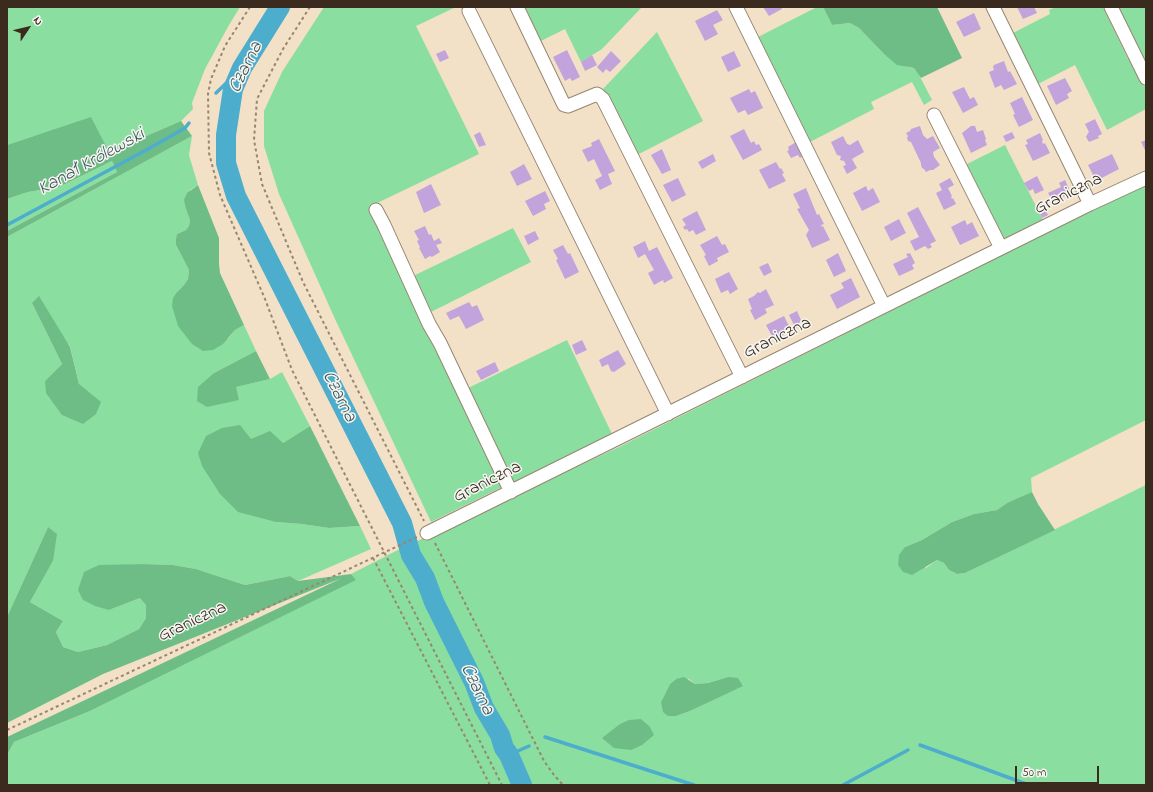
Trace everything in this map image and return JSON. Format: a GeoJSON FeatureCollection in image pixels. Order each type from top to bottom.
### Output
{"type":"FeatureCollection","features":[{"type":"Feature","properties":{"kind":"street"},"geometry":{"type":"LineString","coordinates":[[517,7],[564,105],[568,106],[597,94],[603,99],[742,377]]}},
{"type":"Feature","properties":{"kind":"street"},"geometry":{"type":"LineString","coordinates":[[736,7],[884,306]]}},
{"type":"Feature","properties":{"kind":"street"},"geometry":{"type":"LineString","coordinates":[[993,7],[1090,204]]}},
{"type":"Feature","properties":{"kind":"street"},"geometry":{"type":"LineString","coordinates":[[1111,7],[1146,78]]}},
{"type":"Feature","properties":{"kind":"street"},"geometry":{"type":"LineString","coordinates":[[469,11],[668,414]]}},
{"type":"Feature","properties":{"kind":"street"},"geometry":{"type":"LineString","coordinates":[[934,115],[1002,248]]}},
{"type":"Feature","properties":{"kind":"street","name":"Graniczna"},"geometry":{"type":"LineString","coordinates":[[428,532],[512,492],[1090,204],[1146,178]]}},
{"type":"Feature","properties":{"kind":"street"},"geometry":{"type":"LineString","coordinates":[[376,210],[429,324],[440,343],[512,492]]}},
{"type":"Feature","properties":{"kind":"path"},"geometry":{"type":"LineString","coordinates":[[250,7],[225,46],[211,79],[208,94],[209,153],[220,195],[265,299],[292,370],[502,785]]}},
{"type":"Feature","properties":{"kind":"path"},"geometry":{"type":"LineString","coordinates":[[310,7],[283,49],[257,99],[254,140],[262,184],[303,282],[428,532],[544,761],[563,785]]}},
{"type":"Feature","properties":{"kind":"path","name":"Graniczna"},"geometry":{"type":"LineString","coordinates":[[7,730],[428,532]]}},
{"type":"Feature","properties":{"kind":"path"},"geometry":{"type":"LineString","coordinates":[[372,558],[490,785]]}},
{"type":"Feature","properties":{"kind":"green space"},"geometry":{"type":"Polygon","coordinates":[[[7,7],[240,7],[205,69],[192,103],[193,109],[181,121],[109,152],[34,136],[7,145],[7,7]]]}},
{"type":"Feature","properties":{"kind":"green space"},"geometry":{"type":"Polygon","coordinates":[[[324,7],[456,7],[416,26],[479,154],[369,207],[404,283],[504,486],[431,522],[335,319],[279,194],[264,146],[264,111],[282,72],[324,7]]]}},
{"type":"Feature","properties":{"kind":"green space"},"geometry":{"type":"Polygon","coordinates":[[[520,7],[642,7],[602,49],[581,62],[565,29],[537,43],[520,7]]]}},
{"type":"Feature","properties":{"kind":"green space"},"geometry":{"type":"Polygon","coordinates":[[[817,7],[823,7],[832,25],[850,23],[859,28],[884,54],[907,67],[914,68],[932,100],[924,105],[912,82],[871,102],[874,109],[808,143],[756,38],[817,7]]]}},
{"type":"Feature","properties":{"kind":"green space"},"geometry":{"type":"Polygon","coordinates":[[[823,7],[937,7],[962,58],[921,78],[914,68],[897,65],[859,28],[850,23],[832,25],[823,7]]]}},
{"type":"Feature","properties":{"kind":"green space"},"geometry":{"type":"Polygon","coordinates":[[[1056,7],[1103,7],[1128,59],[1131,57],[1146,88],[1146,109],[1107,130],[1075,65],[1036,85],[1011,34],[1050,14],[1049,10],[1056,7]]]}},
{"type":"Feature","properties":{"kind":"green space"},"geometry":{"type":"Polygon","coordinates":[[[1117,7],[1146,7],[1146,65],[1117,7]]]}},
{"type":"Feature","properties":{"kind":"green space"},"geometry":{"type":"Polygon","coordinates":[[[657,32],[703,121],[637,155],[603,89],[657,32]]]}},
{"type":"Feature","properties":{"kind":"green space"},"geometry":{"type":"Polygon","coordinates":[[[91,117],[109,152],[181,121],[192,136],[7,237],[7,231],[117,172],[112,161],[59,187],[28,192],[7,199],[7,145],[91,117]]]}},
{"type":"Feature","properties":{"kind":"green space"},"geometry":{"type":"Polygon","coordinates":[[[192,136],[189,155],[198,185],[190,190],[186,209],[190,220],[189,226],[186,230],[177,234],[176,245],[189,270],[188,279],[177,292],[228,339],[235,330],[244,325],[256,351],[214,373],[239,400],[235,387],[270,379],[282,372],[310,426],[283,443],[276,522],[329,528],[360,526],[371,549],[298,581],[290,576],[245,585],[196,569],[173,565],[123,565],[109,610],[140,598],[147,605],[146,618],[139,629],[107,645],[78,652],[63,647],[56,632],[63,621],[30,602],[53,561],[48,527],[7,617],[7,237],[192,136]],[[32,303],[62,364],[45,381],[79,384],[70,346],[32,303]]]}},
{"type":"Feature","properties":{"kind":"green space"},"geometry":{"type":"Polygon","coordinates":[[[1005,145],[1044,222],[1004,242],[965,165],[1005,145]]]}},
{"type":"Feature","properties":{"kind":"green space"},"geometry":{"type":"Polygon","coordinates":[[[112,161],[117,172],[7,231],[7,199],[28,192],[59,187],[112,161]]]}},
{"type":"Feature","properties":{"kind":"green space"},"geometry":{"type":"Polygon","coordinates":[[[1146,183],[1146,420],[1031,478],[1032,492],[1007,503],[997,510],[974,514],[952,522],[922,540],[905,547],[926,568],[937,560],[944,563],[949,570],[957,574],[965,573],[1146,485],[1146,785],[7,785],[7,755],[14,742],[90,711],[355,580],[351,574],[396,551],[619,447],[1146,183]],[[728,677],[708,683],[695,684],[689,679],[676,679],[670,684],[661,702],[676,716],[690,711],[743,685],[728,677]]]}},
{"type":"Feature","properties":{"kind":"green space"},"geometry":{"type":"Polygon","coordinates":[[[198,185],[219,238],[220,273],[244,325],[235,330],[223,344],[213,350],[203,351],[192,344],[178,326],[172,306],[173,298],[188,279],[189,270],[176,245],[177,234],[186,230],[189,226],[190,220],[184,200],[187,193],[198,185]]]}},
{"type":"Feature","properties":{"kind":"green space"},"geometry":{"type":"Polygon","coordinates":[[[513,228],[531,262],[429,313],[411,277],[513,228]]]}},
{"type":"Feature","properties":{"kind":"green space"},"geometry":{"type":"Polygon","coordinates":[[[39,296],[70,347],[79,384],[101,402],[96,414],[83,424],[62,415],[46,393],[45,381],[62,364],[32,303],[39,296]]]}},
{"type":"Feature","properties":{"kind":"green space"},"geometry":{"type":"Polygon","coordinates":[[[567,340],[612,434],[514,482],[466,389],[567,340]]]}},
{"type":"Feature","properties":{"kind":"green space"},"geometry":{"type":"Polygon","coordinates":[[[256,351],[270,379],[236,387],[239,400],[207,407],[197,401],[198,387],[214,373],[256,351]]]}},
{"type":"Feature","properties":{"kind":"green space"},"geometry":{"type":"Polygon","coordinates":[[[240,425],[251,439],[270,431],[283,443],[310,426],[360,526],[329,528],[276,522],[238,512],[220,494],[202,466],[198,453],[206,436],[222,428],[240,425]]]}},
{"type":"Feature","properties":{"kind":"green space"},"geometry":{"type":"Polygon","coordinates":[[[1032,492],[1055,530],[965,573],[957,574],[949,570],[944,563],[937,560],[912,575],[903,572],[898,565],[899,555],[905,547],[922,540],[952,522],[974,514],[997,510],[1007,503],[1032,492]]]}},
{"type":"Feature","properties":{"kind":"green space"},"geometry":{"type":"Polygon","coordinates":[[[48,527],[57,534],[53,561],[30,602],[63,621],[56,632],[63,647],[78,652],[107,645],[139,629],[146,618],[146,605],[140,598],[109,610],[95,606],[83,600],[78,590],[84,572],[99,565],[173,565],[196,569],[245,585],[290,576],[298,581],[351,574],[356,580],[90,711],[14,742],[7,755],[7,737],[342,578],[103,674],[7,723],[7,617],[48,527]]]}},
{"type":"Feature","properties":{"kind":"green space"},"geometry":{"type":"Polygon","coordinates":[[[684,677],[695,684],[708,683],[728,677],[738,678],[743,686],[690,711],[676,716],[668,716],[663,712],[661,702],[670,684],[676,679],[684,677]]]}},
{"type":"Feature","properties":{"kind":"green space"},"geometry":{"type":"Polygon","coordinates":[[[641,719],[650,727],[654,735],[642,745],[631,750],[614,748],[602,738],[620,724],[629,720],[641,719]]]}},
{"type":"Feature","properties":{"kind":"building"},"geometry":{"type":"Polygon","coordinates":[[[763,7],[781,7],[782,9],[769,16],[763,7]]]}},
{"type":"Feature","properties":{"kind":"building"},"geometry":{"type":"Polygon","coordinates":[[[1017,7],[1034,7],[1037,13],[1023,19],[1017,7]]]}},
{"type":"Feature","properties":{"kind":"building"},"geometry":{"type":"Polygon","coordinates":[[[717,10],[723,20],[713,25],[718,34],[705,41],[695,21],[717,10]]]}},
{"type":"Feature","properties":{"kind":"building"},"geometry":{"type":"Polygon","coordinates":[[[974,13],[981,29],[964,37],[956,22],[974,13]]]}},
{"type":"Feature","properties":{"kind":"building"},"geometry":{"type":"Polygon","coordinates":[[[445,50],[449,58],[440,62],[436,54],[445,50]]]}},
{"type":"Feature","properties":{"kind":"building"},"geometry":{"type":"Polygon","coordinates":[[[567,50],[580,77],[572,81],[570,78],[565,81],[553,57],[567,50]]]}},
{"type":"Feature","properties":{"kind":"building"},"geometry":{"type":"Polygon","coordinates":[[[611,51],[621,61],[610,72],[606,69],[603,73],[597,67],[611,51]]]}},
{"type":"Feature","properties":{"kind":"building"},"geometry":{"type":"Polygon","coordinates":[[[734,51],[741,66],[728,72],[721,57],[734,51]]]}},
{"type":"Feature","properties":{"kind":"building"},"geometry":{"type":"Polygon","coordinates":[[[592,55],[597,65],[585,71],[581,62],[592,55]]]}},
{"type":"Feature","properties":{"kind":"building"},"geometry":{"type":"Polygon","coordinates":[[[1004,61],[1008,72],[1010,71],[1017,84],[1004,90],[1001,85],[995,88],[989,72],[994,70],[994,65],[1004,61]]]}},
{"type":"Feature","properties":{"kind":"building"},"geometry":{"type":"Polygon","coordinates":[[[1065,78],[1072,91],[1067,94],[1069,98],[1056,105],[1047,86],[1065,78]]]}},
{"type":"Feature","properties":{"kind":"building"},"geometry":{"type":"Polygon","coordinates":[[[964,87],[970,99],[974,97],[978,105],[963,113],[952,92],[964,87]]]}},
{"type":"Feature","properties":{"kind":"building"},"geometry":{"type":"Polygon","coordinates":[[[749,89],[751,93],[755,91],[763,108],[748,115],[745,110],[738,113],[730,98],[749,89]]]}},
{"type":"Feature","properties":{"kind":"building"},"geometry":{"type":"Polygon","coordinates":[[[1022,97],[1033,120],[1019,127],[1013,115],[1015,114],[1010,103],[1022,97]]]}},
{"type":"Feature","properties":{"kind":"building"},"geometry":{"type":"Polygon","coordinates":[[[1095,119],[1102,134],[1098,136],[1099,138],[1089,142],[1086,137],[1089,132],[1085,124],[1095,119]]]}},
{"type":"Feature","properties":{"kind":"building"},"geometry":{"type":"Polygon","coordinates":[[[920,126],[923,135],[927,139],[933,136],[940,148],[933,152],[934,157],[940,165],[933,170],[926,172],[922,168],[911,142],[908,141],[908,136],[906,133],[911,129],[920,126]]]}},
{"type":"Feature","properties":{"kind":"building"},"geometry":{"type":"Polygon","coordinates":[[[971,126],[975,126],[977,132],[983,130],[987,145],[971,153],[962,133],[971,126]]]}},
{"type":"Feature","properties":{"kind":"building"},"geometry":{"type":"Polygon","coordinates":[[[744,129],[751,143],[754,141],[756,145],[759,144],[762,150],[743,160],[730,136],[744,129]]]}},
{"type":"Feature","properties":{"kind":"building"},"geometry":{"type":"Polygon","coordinates":[[[480,132],[486,145],[479,147],[474,135],[480,132]]]}},
{"type":"Feature","properties":{"kind":"building"},"geometry":{"type":"Polygon","coordinates":[[[1012,132],[1015,138],[1006,142],[1003,136],[1012,132]]]}},
{"type":"Feature","properties":{"kind":"building"},"geometry":{"type":"Polygon","coordinates":[[[1040,133],[1043,144],[1045,143],[1050,153],[1033,161],[1025,145],[1028,144],[1026,140],[1040,133]]]}},
{"type":"Feature","properties":{"kind":"building"},"geometry":{"type":"Polygon","coordinates":[[[843,136],[847,144],[850,145],[858,140],[864,152],[852,159],[857,168],[847,174],[843,166],[846,165],[844,161],[840,160],[841,156],[837,155],[831,142],[843,136]]]}},
{"type":"Feature","properties":{"kind":"building"},"geometry":{"type":"Polygon","coordinates":[[[599,139],[615,171],[608,174],[612,184],[600,190],[595,180],[602,176],[594,159],[588,162],[582,150],[592,146],[591,143],[599,139]]]}},
{"type":"Feature","properties":{"kind":"building"},"geometry":{"type":"Polygon","coordinates":[[[1146,140],[1146,152],[1141,142],[1146,140]]]}},
{"type":"Feature","properties":{"kind":"building"},"geometry":{"type":"Polygon","coordinates":[[[796,142],[803,156],[800,158],[798,155],[791,158],[787,151],[789,150],[788,147],[796,142]]]}},
{"type":"Feature","properties":{"kind":"building"},"geometry":{"type":"Polygon","coordinates":[[[662,149],[671,170],[662,174],[651,155],[662,149]]]}},
{"type":"Feature","properties":{"kind":"building"},"geometry":{"type":"Polygon","coordinates":[[[713,154],[716,161],[702,169],[698,162],[713,154]]]}},
{"type":"Feature","properties":{"kind":"building"},"geometry":{"type":"Polygon","coordinates":[[[1112,154],[1119,169],[1096,181],[1088,165],[1112,154]]]}},
{"type":"Feature","properties":{"kind":"building"},"geometry":{"type":"Polygon","coordinates":[[[776,162],[784,173],[782,174],[786,181],[769,189],[759,170],[776,162]]]}},
{"type":"Feature","properties":{"kind":"building"},"geometry":{"type":"Polygon","coordinates":[[[524,164],[532,179],[517,186],[510,172],[524,164]]]}},
{"type":"Feature","properties":{"kind":"building"},"geometry":{"type":"Polygon","coordinates":[[[1037,176],[1044,190],[1035,194],[1033,189],[1029,191],[1024,183],[1037,176]]]}},
{"type":"Feature","properties":{"kind":"building"},"geometry":{"type":"Polygon","coordinates":[[[678,178],[686,195],[672,202],[663,185],[678,178]]]}},
{"type":"Feature","properties":{"kind":"building"},"geometry":{"type":"Polygon","coordinates":[[[950,178],[954,185],[948,188],[952,199],[953,198],[956,204],[944,210],[936,193],[942,190],[939,184],[950,178]]]}},
{"type":"Feature","properties":{"kind":"building"},"geometry":{"type":"Polygon","coordinates":[[[1065,180],[1071,193],[1053,201],[1048,193],[1061,187],[1059,183],[1065,180]]]}},
{"type":"Feature","properties":{"kind":"building"},"geometry":{"type":"Polygon","coordinates":[[[431,184],[441,205],[424,213],[416,192],[431,184]]]}},
{"type":"Feature","properties":{"kind":"building"},"geometry":{"type":"Polygon","coordinates":[[[866,186],[868,191],[873,188],[880,202],[862,211],[853,193],[866,186]]]}},
{"type":"Feature","properties":{"kind":"building"},"geometry":{"type":"Polygon","coordinates":[[[806,188],[817,215],[819,214],[824,224],[821,225],[822,227],[823,226],[830,240],[812,248],[806,235],[809,230],[797,209],[800,208],[793,194],[806,188]]]}},
{"type":"Feature","properties":{"kind":"building"},"geometry":{"type":"Polygon","coordinates":[[[545,191],[550,201],[544,204],[546,209],[533,216],[525,201],[545,191]]]}},
{"type":"Feature","properties":{"kind":"building"},"geometry":{"type":"Polygon","coordinates":[[[918,207],[936,241],[930,244],[932,247],[928,249],[925,246],[915,251],[910,241],[919,237],[907,213],[918,207]]]}},
{"type":"Feature","properties":{"kind":"building"},"geometry":{"type":"Polygon","coordinates":[[[697,211],[706,230],[696,235],[693,230],[689,232],[687,229],[685,230],[683,227],[686,225],[682,219],[697,211]]]}},
{"type":"Feature","properties":{"kind":"building"},"geometry":{"type":"Polygon","coordinates":[[[1046,211],[1048,215],[1042,218],[1040,214],[1046,211]]]}},
{"type":"Feature","properties":{"kind":"building"},"geometry":{"type":"Polygon","coordinates":[[[899,219],[906,233],[891,241],[884,227],[899,219]]]}},
{"type":"Feature","properties":{"kind":"building"},"geometry":{"type":"Polygon","coordinates":[[[965,220],[967,225],[972,222],[979,236],[960,245],[951,227],[965,220]]]}},
{"type":"Feature","properties":{"kind":"building"},"geometry":{"type":"Polygon","coordinates":[[[425,226],[429,235],[431,234],[434,241],[439,238],[442,243],[436,245],[440,252],[425,259],[419,248],[420,247],[417,241],[419,240],[414,231],[425,226]]]}},
{"type":"Feature","properties":{"kind":"building"},"geometry":{"type":"Polygon","coordinates":[[[535,231],[539,239],[528,245],[524,236],[535,231]]]}},
{"type":"Feature","properties":{"kind":"building"},"geometry":{"type":"Polygon","coordinates":[[[717,236],[722,245],[725,244],[729,252],[717,258],[718,261],[709,266],[704,256],[706,255],[700,245],[717,236]]]}},
{"type":"Feature","properties":{"kind":"building"},"geometry":{"type":"Polygon","coordinates":[[[645,241],[649,251],[657,247],[673,278],[664,283],[663,280],[654,285],[648,273],[654,270],[645,254],[638,258],[633,247],[645,241]]]}},
{"type":"Feature","properties":{"kind":"building"},"geometry":{"type":"Polygon","coordinates":[[[563,245],[568,254],[570,253],[579,272],[565,279],[553,250],[563,245]]]}},
{"type":"Feature","properties":{"kind":"building"},"geometry":{"type":"Polygon","coordinates":[[[838,253],[846,271],[834,277],[826,260],[838,253]]]}},
{"type":"Feature","properties":{"kind":"building"},"geometry":{"type":"Polygon","coordinates":[[[910,253],[915,263],[912,265],[914,269],[899,276],[893,264],[908,257],[906,254],[910,253]]]}},
{"type":"Feature","properties":{"kind":"building"},"geometry":{"type":"Polygon","coordinates":[[[768,263],[772,272],[764,276],[759,267],[768,263]]]}},
{"type":"Feature","properties":{"kind":"building"},"geometry":{"type":"Polygon","coordinates":[[[729,272],[738,289],[730,294],[728,290],[721,293],[715,279],[729,272]]]}},
{"type":"Feature","properties":{"kind":"building"},"geometry":{"type":"Polygon","coordinates":[[[851,278],[860,297],[837,309],[830,295],[844,288],[841,283],[851,278]]]}},
{"type":"Feature","properties":{"kind":"building"},"geometry":{"type":"Polygon","coordinates":[[[766,289],[774,305],[765,309],[767,313],[755,320],[750,310],[752,309],[748,299],[758,292],[760,293],[766,289]]]}},
{"type":"Feature","properties":{"kind":"building"},"geometry":{"type":"Polygon","coordinates":[[[469,302],[472,307],[477,305],[484,320],[466,329],[459,316],[450,320],[446,313],[469,302]]]}},
{"type":"Feature","properties":{"kind":"building"},"geometry":{"type":"Polygon","coordinates":[[[797,311],[801,320],[796,329],[789,315],[797,311]]]}},
{"type":"Feature","properties":{"kind":"building"},"geometry":{"type":"Polygon","coordinates":[[[784,316],[789,326],[784,328],[787,333],[774,340],[766,325],[784,316]]]}},
{"type":"Feature","properties":{"kind":"building"},"geometry":{"type":"Polygon","coordinates":[[[582,340],[587,350],[576,355],[572,345],[582,340]]]}},
{"type":"Feature","properties":{"kind":"building"},"geometry":{"type":"Polygon","coordinates":[[[618,350],[626,364],[614,372],[611,371],[608,364],[602,367],[599,360],[618,350]]]}},
{"type":"Feature","properties":{"kind":"building"},"geometry":{"type":"Polygon","coordinates":[[[495,362],[499,371],[481,380],[476,371],[495,362]]]}},
{"type":"Feature","properties":{"kind":"waterway","name":"Czarna"},"geometry":{"type":"LineString","coordinates":[[280,7],[242,68],[233,89],[226,135],[226,163],[236,196],[402,523],[411,555],[425,578],[434,602],[474,682],[484,708],[500,735],[504,748],[509,755],[522,785]]}},
{"type":"Feature","properties":{"kind":"waterway","name":"Kanał Królewski"},"geometry":{"type":"LineString","coordinates":[[216,93],[242,68]]}},
{"type":"Feature","properties":{"kind":"waterway","name":"Kanał Królewski"},"geometry":{"type":"LineString","coordinates":[[7,225],[148,149],[185,128],[189,123]]}},
{"type":"Feature","properties":{"kind":"waterway"},"geometry":{"type":"LineString","coordinates":[[545,737],[694,785]]}},
{"type":"Feature","properties":{"kind":"waterway"},"geometry":{"type":"LineString","coordinates":[[920,745],[1029,785]]}},
{"type":"Feature","properties":{"kind":"waterway"},"geometry":{"type":"LineString","coordinates":[[509,755],[529,746]]}},
{"type":"Feature","properties":{"kind":"waterway"},"geometry":{"type":"LineString","coordinates":[[843,785],[908,750]]}}]}
